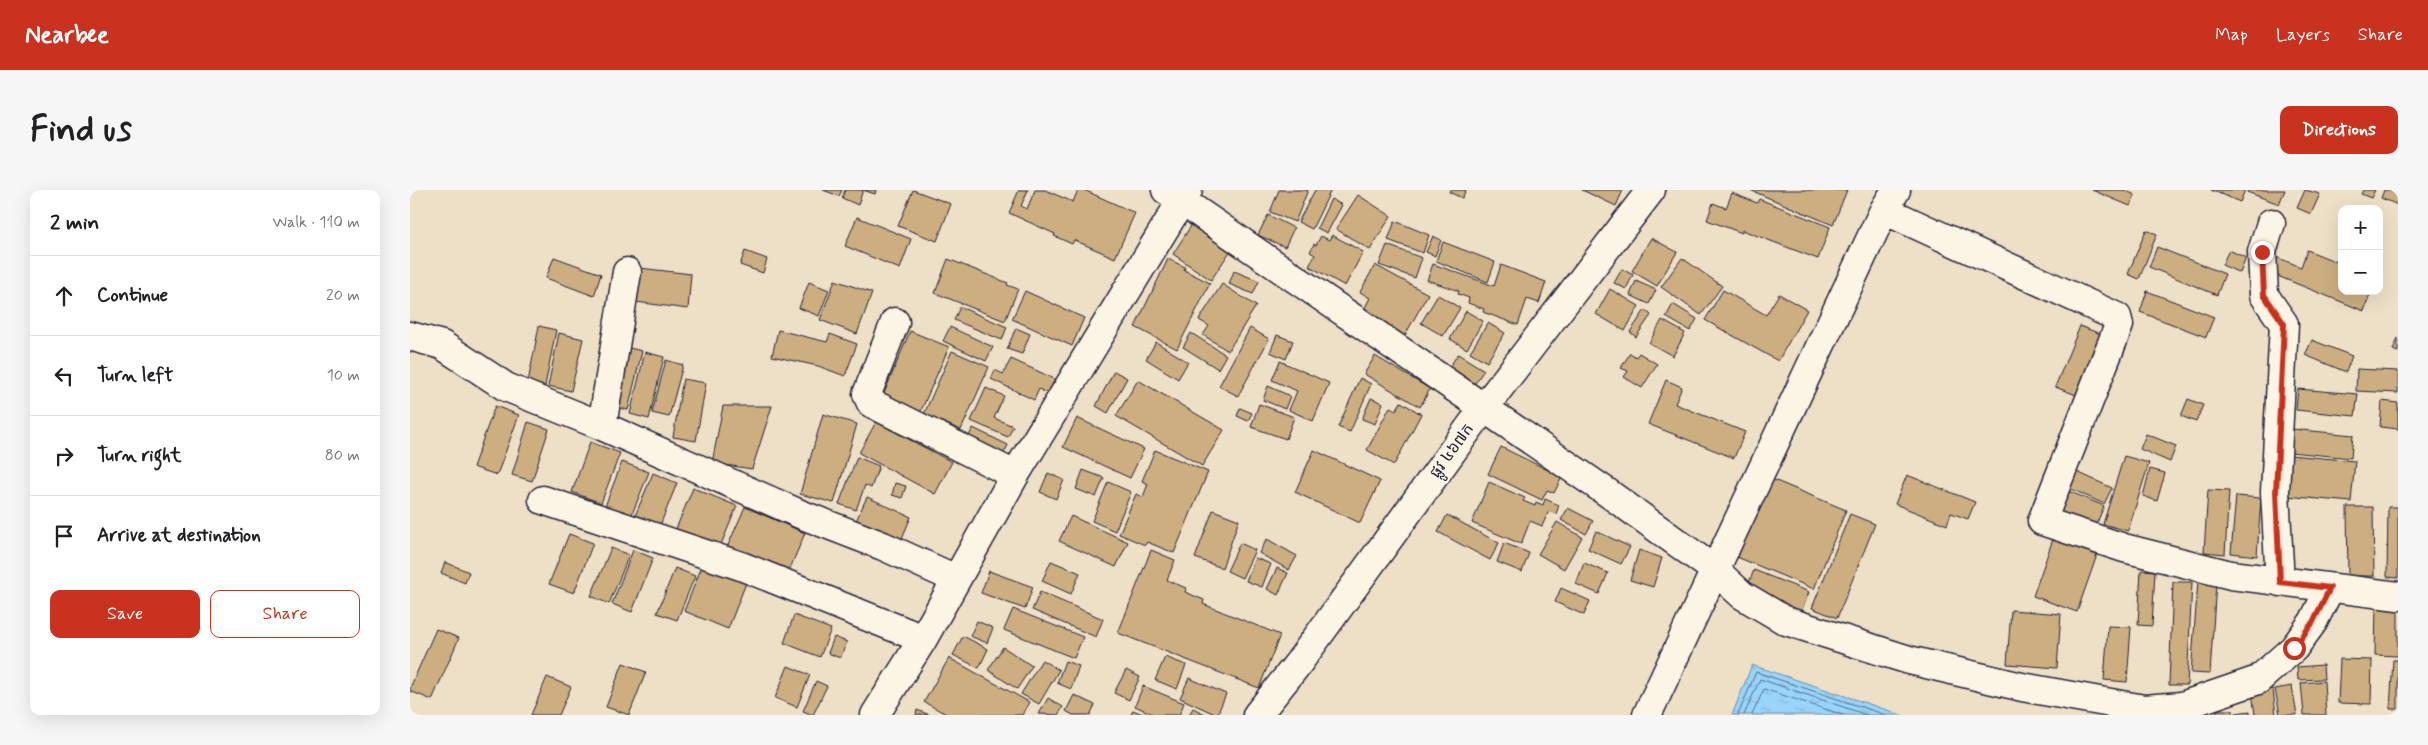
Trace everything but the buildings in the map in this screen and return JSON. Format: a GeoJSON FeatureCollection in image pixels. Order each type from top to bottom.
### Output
{"type":"FeatureCollection","features":[{"type":"Feature","properties":{"kind":"street","name":"ផ្លូវ ៤៦៧ក"},"geometry":{"type":"LineString","coordinates":[[1257,715],[1297,665],[1484,409],[1651,190]]}},
{"type":"Feature","properties":{"kind":"street"},"geometry":{"type":"LineString","coordinates":[[875,715],[923,638],[1179,193],[1484,409],[1608,493],[1714,570],[1742,595],[1786,621],[1910,660],[2022,686],[2144,709],[2182,706],[2258,680],[2294,648],[2313,622],[2330,588]]}},
{"type":"Feature","properties":{"kind":"street"},"geometry":{"type":"LineString","coordinates":[[1646,715],[1890,200],[2117,317],[2119,325],[2042,521],[2124,548],[2231,575],[2398,596]]}},
{"type":"Feature","properties":{"kind":"street"},"geometry":{"type":"LineString","coordinates":[[2271,223],[2262,252],[2264,295],[2284,324],[2276,492],[2280,582]]}},
{"type":"Feature","properties":{"kind":"street"},"geometry":{"type":"LineString","coordinates":[[602,426],[627,272]]}},
{"type":"Feature","properties":{"kind":"street"},"geometry":{"type":"LineString","coordinates":[[895,322],[867,394],[871,403],[1016,475]]}},
{"type":"Feature","properties":{"kind":"street"},"geometry":{"type":"LineString","coordinates":[[410,336],[442,345],[506,387],[602,426],[800,514],[883,546],[956,579]]}},
{"type":"Feature","properties":{"kind":"street"},"geometry":{"type":"LineString","coordinates":[[543,500],[741,566],[923,638]]}},
{"type":"Feature","properties":{"kind":"water"},"geometry":{"type":"Polygon","coordinates":[[[1752,665],[1902,715],[1732,715],[1752,665]]]}},
{"type":"Feature","properties":{"kind":"route"},"geometry":{"type":"LineString","coordinates":[[2262,252],[2264,295],[2284,324],[2276,492],[2280,582],[2330,588],[2313,622],[2294,648]]}}]}
